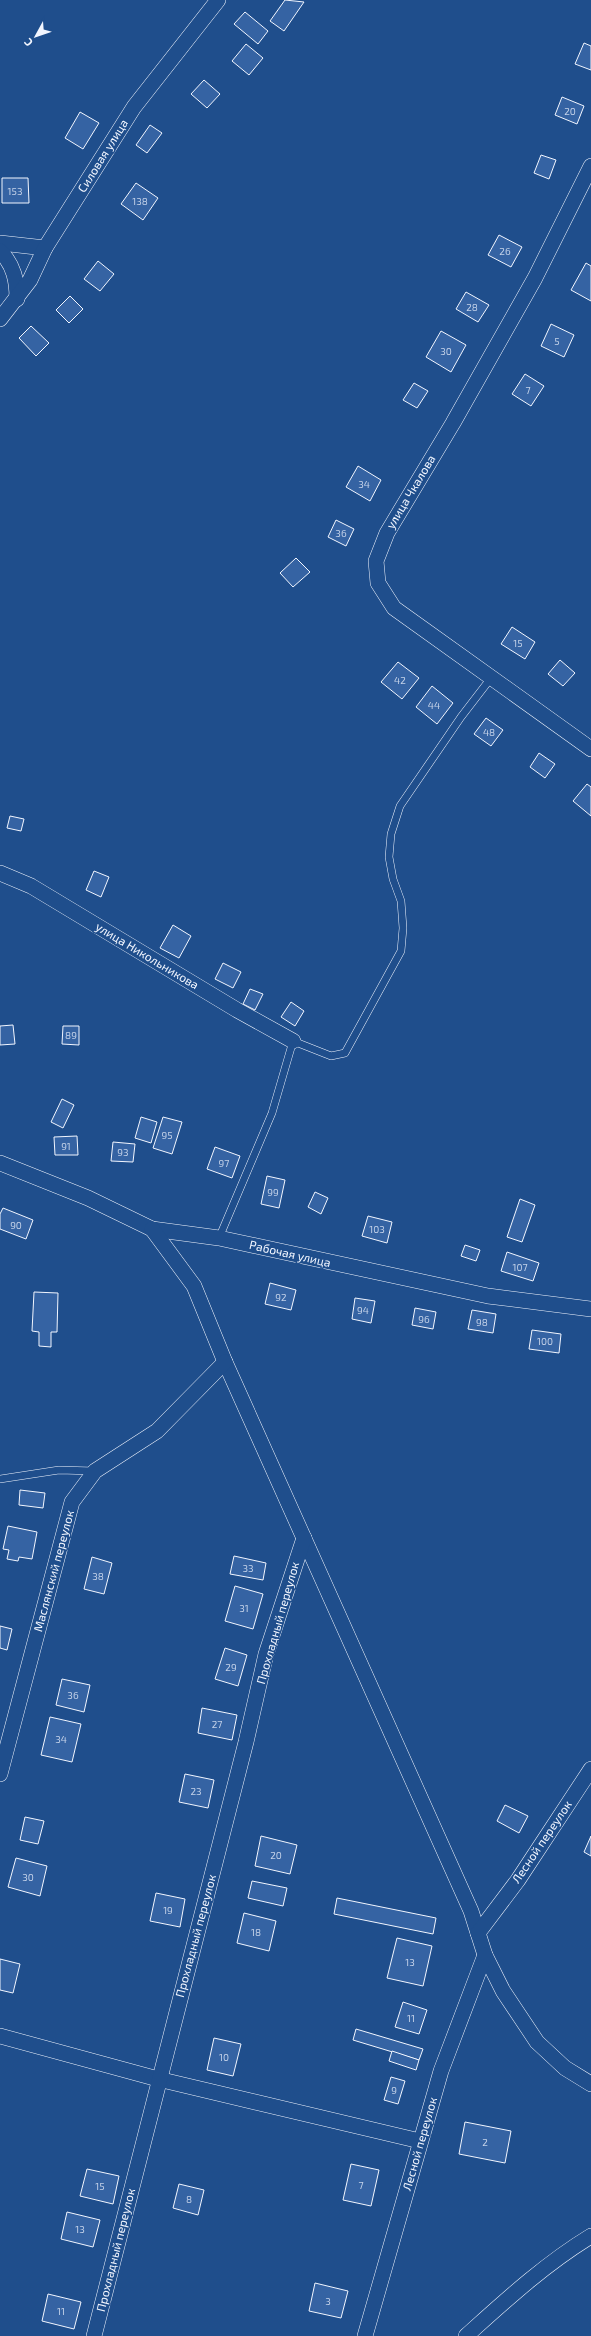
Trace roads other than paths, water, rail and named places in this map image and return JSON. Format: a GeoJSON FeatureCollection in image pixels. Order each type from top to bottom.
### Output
{"type":"FeatureCollection","features":[{"type":"Feature","properties":{"kind":"street","name":"Силовая улица"},"geometry":{"type":"LineString","coordinates":[[0,319],[17,299],[30,280],[45,248],[134,107],[218,0]]}},
{"type":"Feature","properties":{"kind":"street","name":"улица Чкалова"},"geometry":{"type":"LineString","coordinates":[[591,166],[535,278],[453,423],[387,532],[376,561],[378,583],[394,608],[591,749]]}},
{"type":"Feature","properties":{"kind":"street"},"geometry":{"type":"LineString","coordinates":[[0,243],[45,248]]}},
{"type":"Feature","properties":{"kind":"street"},"geometry":{"type":"LineString","coordinates":[[0,251],[6,256],[17,278],[17,299]]}},
{"type":"Feature","properties":{"kind":"street","name":"улица Никольникова"},"geometry":{"type":"LineString","coordinates":[[0,873],[31,886],[237,1010],[293,1041]]}},
{"type":"Feature","properties":{"kind":"street","name":"Рабочая улица"},"geometry":{"type":"LineString","coordinates":[[0,1163],[88,1198],[152,1229],[219,1238],[488,1296],[591,1309]]}},
{"type":"Feature","properties":{"kind":"street"},"geometry":{"type":"LineString","coordinates":[[152,1229],[194,1286],[225,1362],[471,1911],[485,1955],[503,1991],[537,2042],[565,2068],[591,2084]]}},
{"type":"Feature","properties":{"kind":"street","name":"Маслянский переулок"},"geometry":{"type":"LineString","coordinates":[[0,1774],[72,1502],[94,1471],[157,1431],[225,1362]]}},
{"type":"Feature","properties":{"kind":"street","name":"Прохладный переулок"},"geometry":{"type":"LineString","coordinates":[[94,2336],[158,2079],[246,1742],[266,1654],[304,1538]]}},
{"type":"Feature","properties":{"kind":"street","name":"Лесной переулок"},"geometry":{"type":"LineString","coordinates":[[478,1933],[518,1880],[591,1769]]}},
{"type":"Feature","properties":{"kind":"street","name":"Лесной переулок"},"geometry":{"type":"LineString","coordinates":[[365,2336],[441,2071],[485,1955]]}},
{"type":"Feature","properties":{"kind":"street"},"geometry":{"type":"LineString","coordinates":[[0,2036],[158,2079],[420,2141]]}},
{"type":"Feature","properties":{"kind":"street"},"geometry":{"type":"LineString","coordinates":[[466,2336],[521,2287],[574,2246],[591,2236]]}},
{"type":"Feature","properties":{"kind":"lane"},"geometry":{"type":"LineString","coordinates":[[219,1238],[272,1113],[293,1041],[331,1056],[345,1053],[401,951],[403,928],[400,901],[393,879],[389,857],[391,834],[395,820],[404,800],[461,717],[491,678]]}},
{"type":"Feature","properties":{"kind":"lane"},"geometry":{"type":"LineString","coordinates":[[0,1479],[59,1470],[94,1471]]}}]}
